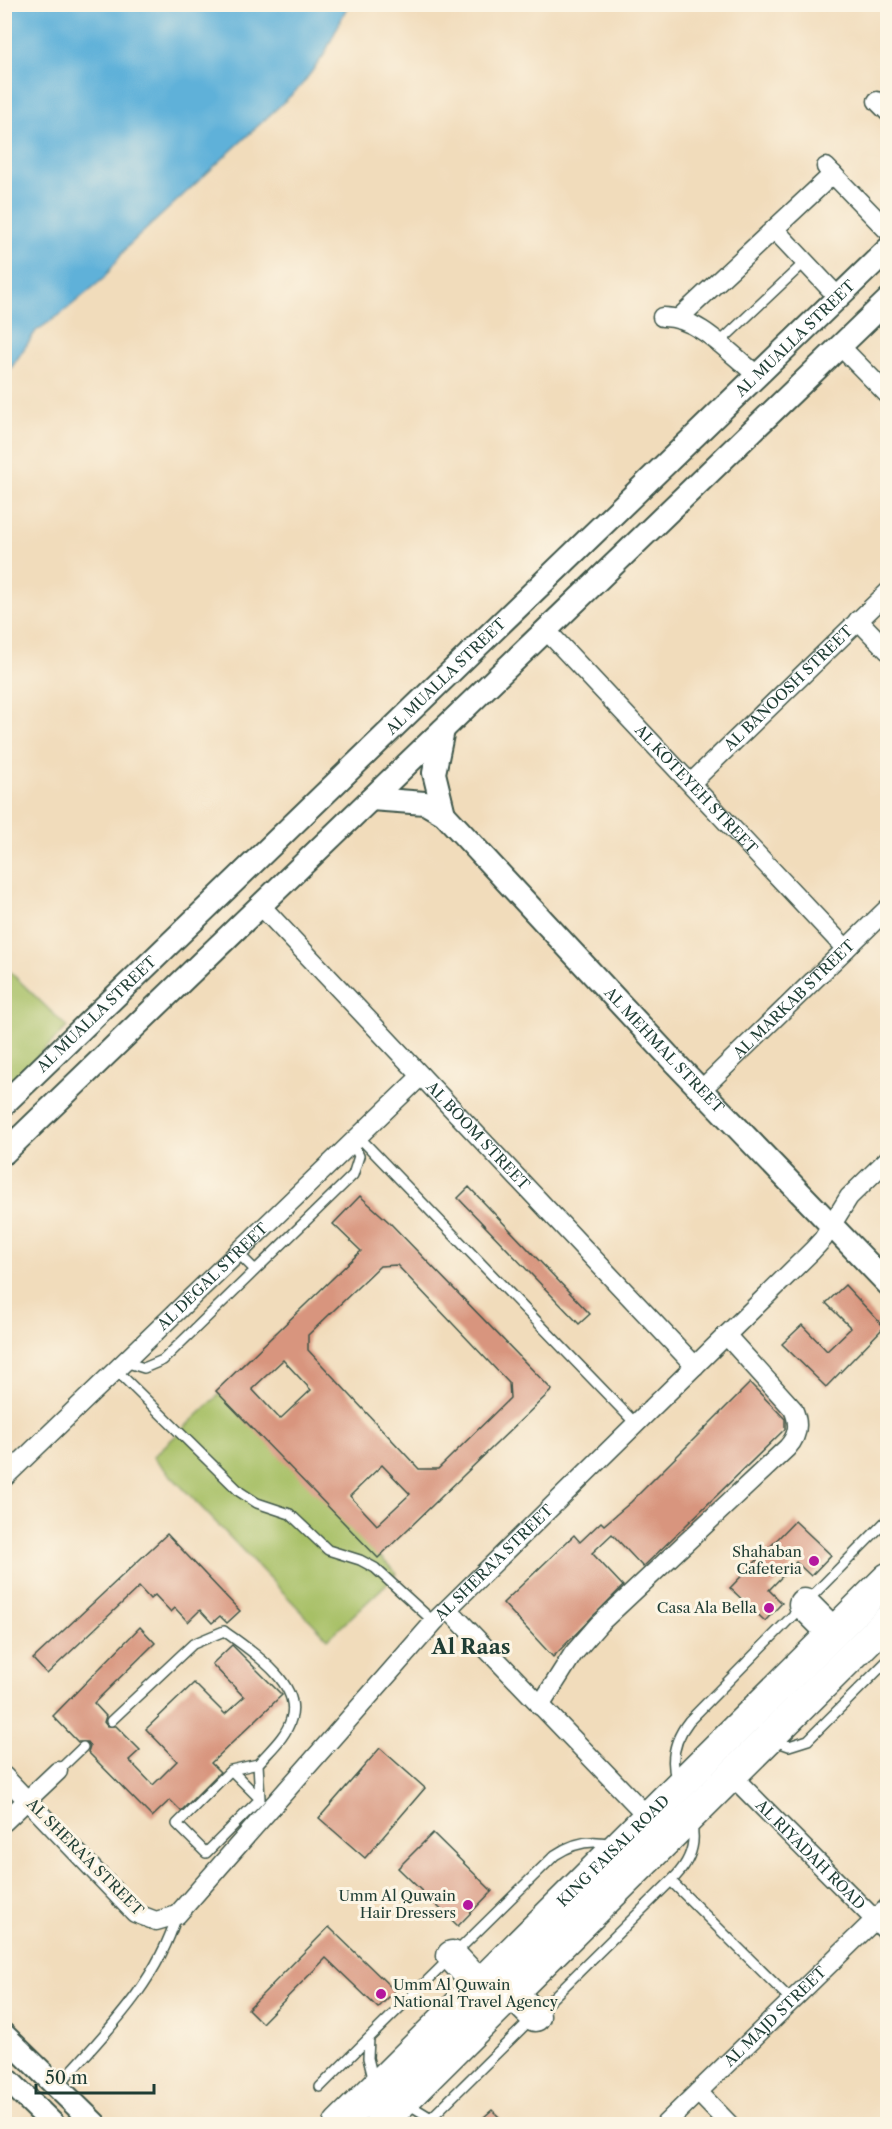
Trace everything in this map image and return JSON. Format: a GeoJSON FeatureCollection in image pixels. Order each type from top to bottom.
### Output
{"type":"FeatureCollection","features":[{"type":"Feature","properties":{"kind":"main road","name":"KING FAISAL ROAD"},"geometry":{"type":"LineString","coordinates":[[339,2124],[888,1578]]}},
{"type":"Feature","properties":{"kind":"main road"},"geometry":{"type":"LineString","coordinates":[[804,1604],[833,1633]]}},
{"type":"Feature","properties":{"kind":"main road","name":"KING FAISAL ROAD"},"geometry":{"type":"LineString","coordinates":[[380,2124],[888,1620]]}},
{"type":"Feature","properties":{"kind":"main road"},"geometry":{"type":"LineString","coordinates":[[452,1956],[479,1985]]}},
{"type":"Feature","properties":{"kind":"main road"},"geometry":{"type":"LineString","coordinates":[[512,1993],[535,2016]]}},
{"type":"Feature","properties":{"kind":"street"},"geometry":{"type":"LineString","coordinates":[[757,375],[696,327],[670,317],[774,229],[829,170],[888,231]]}},
{"type":"Feature","properties":{"kind":"street"},"geometry":{"type":"LineString","coordinates":[[774,229],[838,297]]}},
{"type":"Feature","properties":{"kind":"street","name":"AL MUALLA STREET"},"geometry":{"type":"LineString","coordinates":[[4,1104],[888,249]]}},
{"type":"Feature","properties":{"kind":"street"},"geometry":{"type":"LineString","coordinates":[[4,1153],[840,346],[883,310]]}},
{"type":"Feature","properties":{"kind":"street"},"geometry":{"type":"LineString","coordinates":[[840,346],[888,395]]}},
{"type":"Feature","properties":{"kind":"street","name":"AL BANOOSH STREET"},"geometry":{"type":"LineString","coordinates":[[691,783],[888,592]]}},
{"type":"Feature","properties":{"kind":"street"},"geometry":{"type":"LineString","coordinates":[[858,620],[888,651]]}},
{"type":"Feature","properties":{"kind":"street","name":"AL KOTEYEH STREET"},"geometry":{"type":"LineString","coordinates":[[546,630],[846,949]]}},
{"type":"Feature","properties":{"kind":"street","name":"AL MEHMAL STREET"},"geometry":{"type":"LineString","coordinates":[[443,730],[434,773],[444,814]]}},
{"type":"Feature","properties":{"kind":"street","name":"AL MEHMAL STREET"},"geometry":{"type":"LineString","coordinates":[[371,799],[425,803],[444,814],[701,1090],[888,1284]]}},
{"type":"Feature","properties":{"kind":"street","name":"AL BOOM STREET"},"geometry":{"type":"LineString","coordinates":[[261,906],[695,1366]]}},
{"type":"Feature","properties":{"kind":"street","name":"AL MARKAB STREET"},"geometry":{"type":"LineString","coordinates":[[701,1090],[888,908]]}},
{"type":"Feature","properties":{"kind":"street","name":"AL DEGAL STREET"},"geometry":{"type":"LineString","coordinates":[[4,1478],[421,1076]]}},
{"type":"Feature","properties":{"kind":"street","name":"AL SHERA'A STREET"},"geometry":{"type":"LineString","coordinates":[[4,1776],[135,1913],[156,1921],[177,1915],[434,1622],[812,1251],[832,1225],[849,1197],[888,1159]]}},
{"type":"Feature","properties":{"kind":"street"},"geometry":{"type":"LineString","coordinates":[[540,1706],[573,1654],[599,1624],[787,1448],[795,1437],[798,1423],[793,1409],[726,1335]]}},
{"type":"Feature","properties":{"kind":"street"},"geometry":{"type":"LineString","coordinates":[[448,1609],[648,1816]]}},
{"type":"Feature","properties":{"kind":"street"},"geometry":{"type":"LineString","coordinates":[[4,1822],[58,1771]]}},
{"type":"Feature","properties":{"kind":"street","name":"AL RIYADAH ROAD"},"geometry":{"type":"LineString","coordinates":[[732,1776],[881,1913],[888,1933]]}},
{"type":"Feature","properties":{"kind":"street","name":"AL MAJD STREET"},"geometry":{"type":"LineString","coordinates":[[665,2124],[881,1913]]}},
{"type":"Feature","properties":{"kind":"street"},"geometry":{"type":"LineString","coordinates":[[4,2035],[95,2124]]}},
{"type":"Feature","properties":{"kind":"street"},"geometry":{"type":"LineString","coordinates":[[4,2076],[52,2124]]}},
{"type":"Feature","properties":{"kind":"street"},"geometry":{"type":"LineString","coordinates":[[698,2092],[729,2124]]}},
{"type":"Feature","properties":{"kind":"lane"},"geometry":{"type":"LineString","coordinates":[[718,344],[805,262]]}},
{"type":"Feature","properties":{"kind":"lane"},"geometry":{"type":"LineString","coordinates":[[120,1366],[137,1368],[157,1365],[353,1175],[359,1156],[355,1139]]}},
{"type":"Feature","properties":{"kind":"lane"},"geometry":{"type":"LineString","coordinates":[[355,1139],[635,1423]]}},
{"type":"Feature","properties":{"kind":"lane"},"geometry":{"type":"LineString","coordinates":[[238,1252],[255,1270]]}},
{"type":"Feature","properties":{"kind":"lane"},"geometry":{"type":"LineString","coordinates":[[120,1366],[240,1492],[257,1503],[290,1514],[328,1550],[368,1564],[434,1622]]}},
{"type":"Feature","properties":{"kind":"lane"},"geometry":{"type":"LineString","coordinates":[[679,1786],[674,1756],[683,1729],[888,1519]]}},
{"type":"Feature","properties":{"kind":"lane"},"geometry":{"type":"LineString","coordinates":[[111,1721],[193,1644],[224,1631],[260,1658],[286,1686],[293,1701],[292,1717],[286,1731],[258,1764],[231,1770],[177,1824],[206,1852],[260,1799],[258,1764]]}},
{"type":"Feature","properties":{"kind":"lane"},"geometry":{"type":"LineString","coordinates":[[770,1738],[789,1746],[808,1740],[888,1660]]}},
{"type":"Feature","properties":{"kind":"lane"},"geometry":{"type":"LineString","coordinates":[[58,1771],[83,1747]]}},
{"type":"Feature","properties":{"kind":"lane"},"geometry":{"type":"LineString","coordinates":[[231,1770],[260,1799]]}},
{"type":"Feature","properties":{"kind":"lane"},"geometry":{"type":"LineString","coordinates":[[404,2101],[428,2121],[671,1881],[683,1868],[692,1849],[690,1817]]}},
{"type":"Feature","properties":{"kind":"lane"},"geometry":{"type":"LineString","coordinates":[[320,2086],[564,1848],[585,1842],[618,1847]]}},
{"type":"Feature","properties":{"kind":"lane"},"geometry":{"type":"LineString","coordinates":[[671,1881],[791,2001]]}},
{"type":"Feature","properties":{"kind":"lane"},"geometry":{"type":"LineString","coordinates":[[57,2088],[141,1990],[166,1947],[177,1915]]}},
{"type":"Feature","properties":{"kind":"lane"},"geometry":{"type":"LineString","coordinates":[[369,2038],[368,2058],[377,2088]]}},
{"type":"Feature","properties":{"kind":"green space"},"geometry":{"type":"Polygon","coordinates":[[[4,966],[67,1027],[5,1089],[4,1089],[4,966]]]}},
{"type":"Feature","properties":{"kind":"green space"},"geometry":{"type":"Polygon","coordinates":[[[222,1392],[397,1574],[328,1639],[153,1457],[222,1392]]]}},
{"type":"Feature","properties":{"kind":"water"},"geometry":{"type":"Polygon","coordinates":[[[5,4],[348,5],[324,55],[301,86],[127,247],[104,278],[61,314],[36,331],[5,377],[5,4]]]}},
{"type":"Feature","properties":{"kind":"building"},"geometry":{"type":"Polygon","coordinates":[[[469,1187],[590,1314],[579,1324],[458,1198],[469,1187]]]}},
{"type":"Feature","properties":{"kind":"building"},"geometry":{"type":"Polygon","coordinates":[[[360,1196],[390,1223],[552,1390],[378,1558],[216,1391],[361,1251],[333,1224],[360,1196]],[[397,1265],[380,1266],[308,1335],[308,1350],[419,1469],[438,1469],[510,1398],[509,1383],[397,1265]],[[283,1360],[252,1389],[280,1419],[311,1390],[283,1360]],[[382,1465],[350,1496],[377,1525],[410,1494],[382,1465]]]}},
{"type":"Feature","properties":{"kind":"building"},"geometry":{"type":"Polygon","coordinates":[[[845,1285],[884,1327],[826,1387],[782,1344],[802,1325],[827,1351],[851,1328],[826,1303],[845,1285]]]}},
{"type":"Feature","properties":{"kind":"building"},"geometry":{"type":"Polygon","coordinates":[[[750,1383],[785,1419],[785,1429],[643,1567],[612,1534],[592,1553],[623,1586],[553,1657],[503,1603],[574,1535],[580,1542],[601,1522],[604,1525],[631,1502],[750,1383]]]}},
{"type":"Feature","properties":{"kind":"building"},"geometry":{"type":"Polygon","coordinates":[[[795,1521],[831,1555],[811,1576],[796,1562],[769,1590],[782,1603],[765,1621],[730,1588],[795,1521]]]}},
{"type":"Feature","properties":{"kind":"building"},"geometry":{"type":"Polygon","coordinates":[[[167,1534],[240,1611],[227,1623],[220,1616],[212,1623],[200,1610],[188,1622],[175,1608],[171,1612],[155,1595],[150,1599],[139,1587],[47,1674],[33,1659],[167,1534]]]}},
{"type":"Feature","properties":{"kind":"building"},"geometry":{"type":"Polygon","coordinates":[[[140,1627],[155,1643],[94,1703],[106,1716],[104,1722],[107,1726],[116,1726],[140,1750],[129,1760],[153,1785],[177,1761],[146,1729],[194,1683],[225,1714],[244,1697],[212,1664],[232,1645],[282,1695],[211,1763],[220,1772],[181,1811],[170,1800],[152,1817],[88,1752],[90,1746],[87,1742],[78,1742],[53,1716],[140,1627]]]}},
{"type":"Feature","properties":{"kind":"building"},"geometry":{"type":"Polygon","coordinates":[[[380,1748],[425,1788],[365,1858],[319,1818],[380,1748]]]}},
{"type":"Feature","properties":{"kind":"building"},"geometry":{"type":"Polygon","coordinates":[[[433,1833],[492,1891],[458,1926],[398,1868],[433,1833]]]}},
{"type":"Feature","properties":{"kind":"building"},"geometry":{"type":"Polygon","coordinates":[[[329,1927],[395,1991],[378,2008],[326,1958],[262,2023],[248,2009],[329,1927]]]}},
{"type":"Feature","properties":{"kind":"building"},"geometry":{"type":"Polygon","coordinates":[[[492,2110],[506,2124],[476,2124],[492,2110]]]}},
{"type":"Feature","properties":{"kind":"place","name":"Shahaban Cafeteria"},"geometry":{"type":"Point","coordinates":[814,1561]}},
{"type":"Feature","properties":{"kind":"place","name":"Casa Ala Bella"},"geometry":{"type":"Point","coordinates":[769,1608]}},
{"type":"Feature","properties":{"kind":"place","name":"Umm Al Quwain Hair Dressers"},"geometry":{"type":"Point","coordinates":[468,1905]}},
{"type":"Feature","properties":{"kind":"place","name":"Umm Al Quwain National Travel Agency"},"geometry":{"type":"Point","coordinates":[381,1994]}},
{"type":"Feature","properties":{"kind":"district","name":"Al Raas"},"geometry":{"type":"Point","coordinates":[471,1647]}}]}
